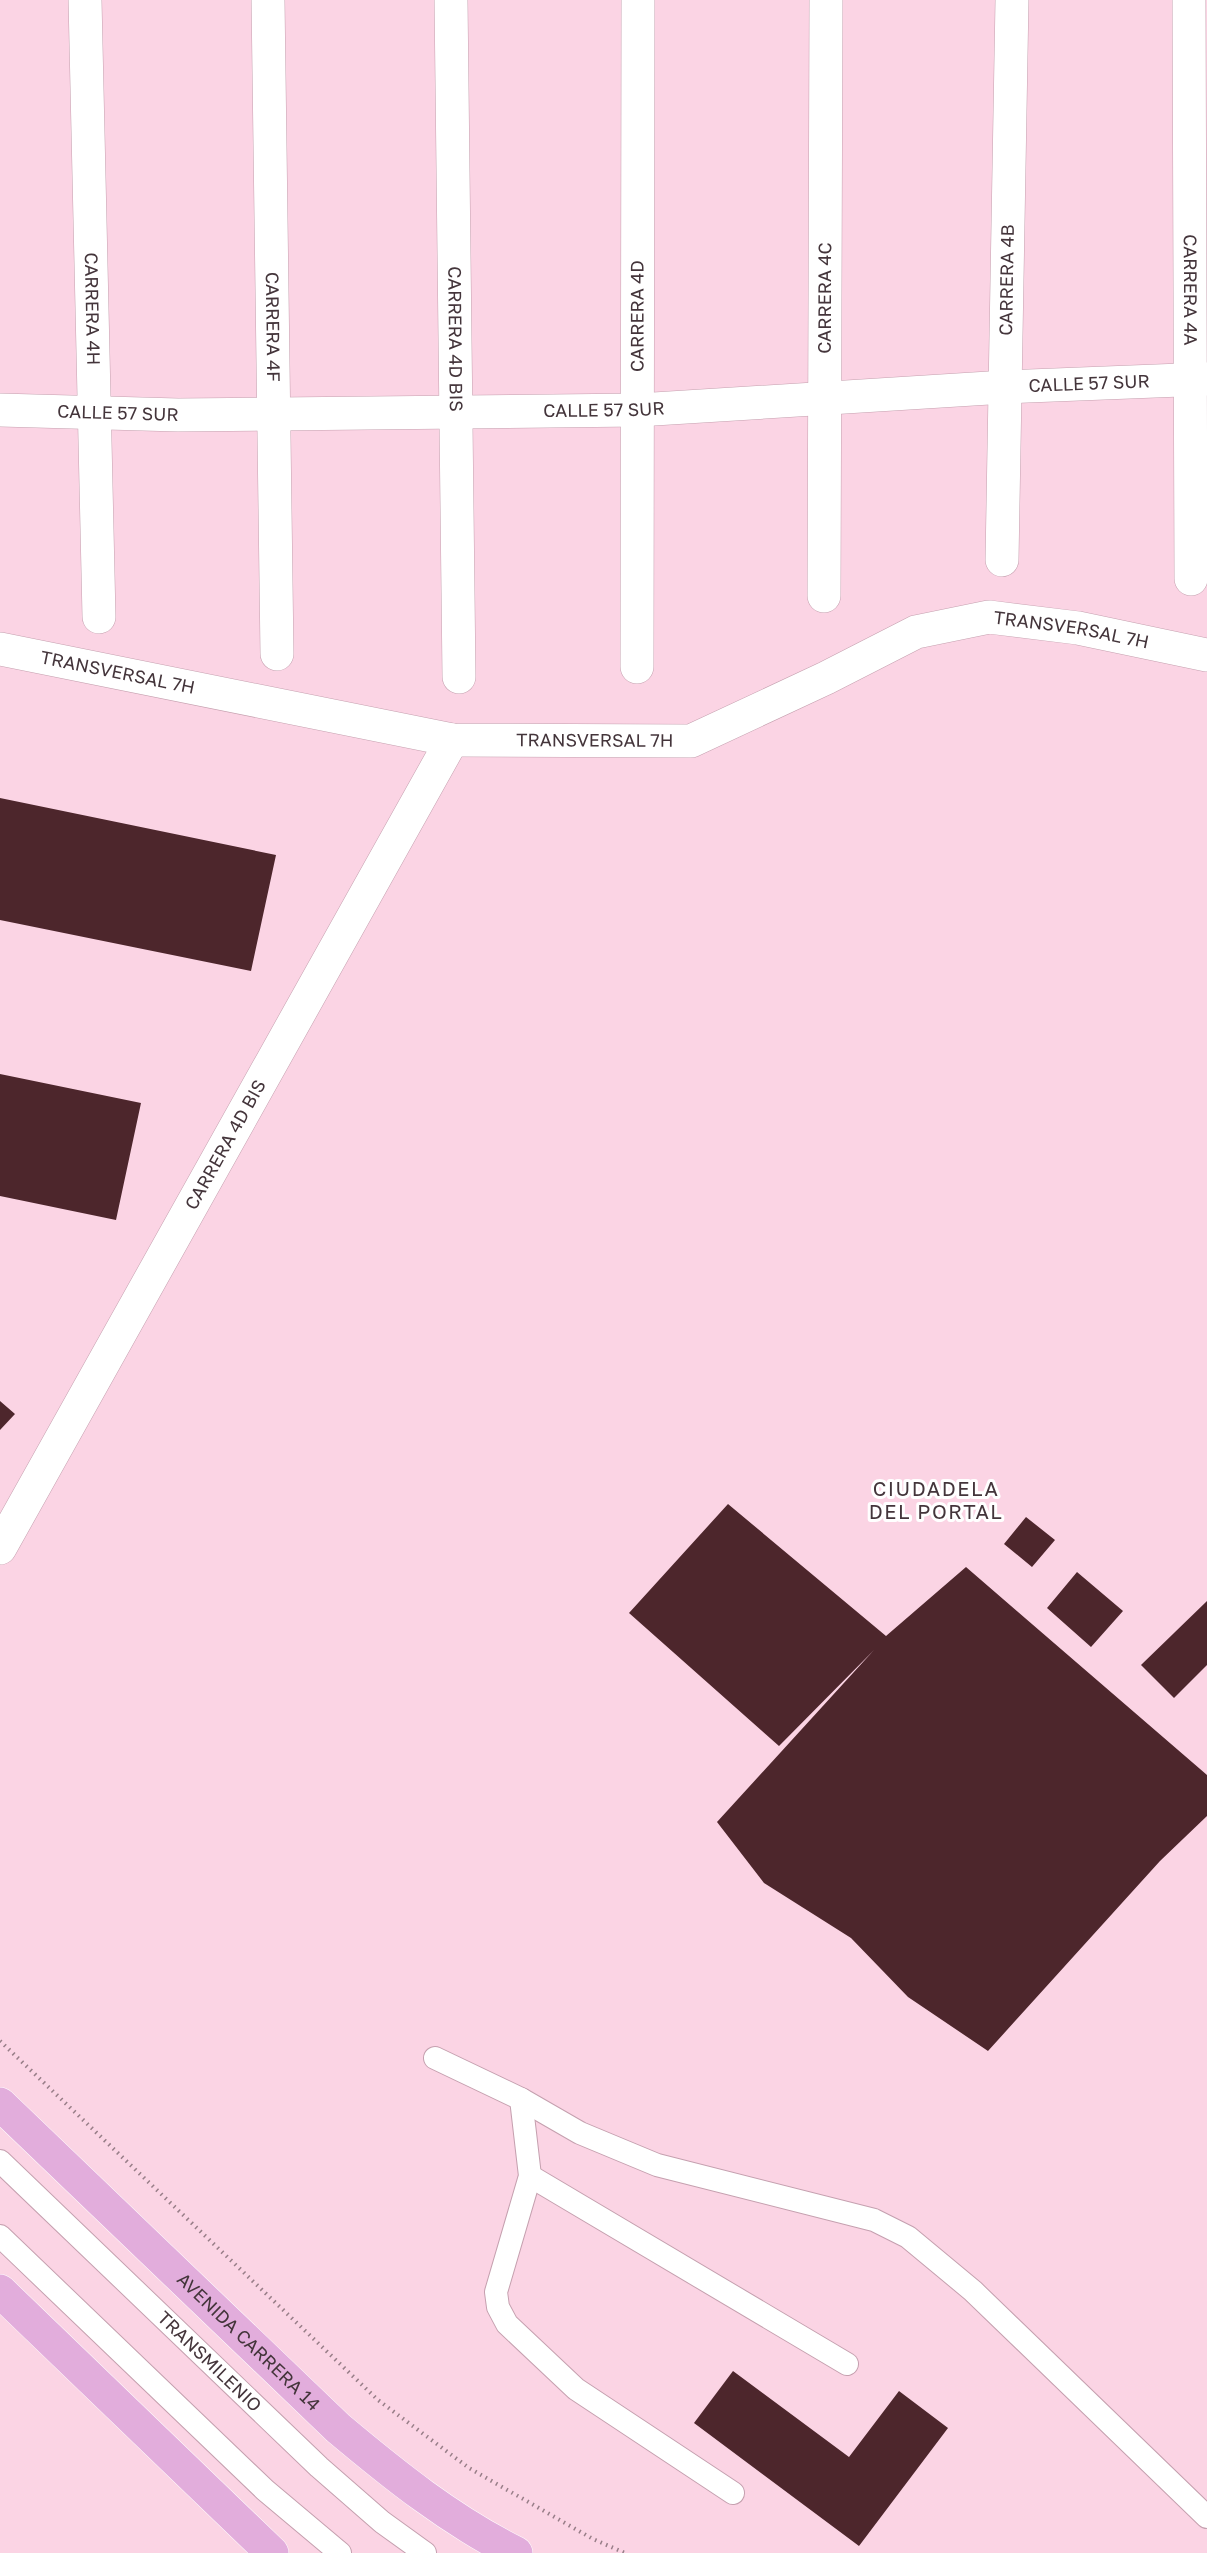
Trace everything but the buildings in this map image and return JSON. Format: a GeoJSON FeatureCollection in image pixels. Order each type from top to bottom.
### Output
{"type":"FeatureCollection","features":[{"type":"Feature","properties":{"kind":"main road","name":"AVENIDA CARRERA 14"},"geometry":{"type":"LineString","coordinates":[[0,2104],[338,2428],[392,2474],[444,2512],[516,2553]]}},
{"type":"Feature","properties":{"kind":"main road"},"geometry":{"type":"LineString","coordinates":[[0,2291],[272,2553]]}},
{"type":"Feature","properties":{"kind":"street","name":"CARRERA 4H"},"geometry":{"type":"LineString","coordinates":[[85,0],[99,617]]}},
{"type":"Feature","properties":{"kind":"street","name":"CARRERA 4F"},"geometry":{"type":"LineString","coordinates":[[268,0],[277,654]]}},
{"type":"Feature","properties":{"kind":"street","name":"CARRERA 4D BIS"},"geometry":{"type":"LineString","coordinates":[[450,0],[459,677]]}},
{"type":"Feature","properties":{"kind":"street","name":"CARRERA 4D"},"geometry":{"type":"LineString","coordinates":[[637,668],[638,0]]}},
{"type":"Feature","properties":{"kind":"street","name":"CARRERA 4C"},"geometry":{"type":"LineString","coordinates":[[824,596],[826,0]]}},
{"type":"Feature","properties":{"kind":"street","name":"CARRERA 4B"},"geometry":{"type":"LineString","coordinates":[[1002,560],[1012,0]]}},
{"type":"Feature","properties":{"kind":"street","name":"CARRERA 4A"},"geometry":{"type":"LineString","coordinates":[[1189,0],[1199,380],[1191,579]]}},
{"type":"Feature","properties":{"kind":"street","name":"CALLE 57 SUR"},"geometry":{"type":"LineString","coordinates":[[0,410],[273,414],[638,410],[1005,387],[1199,380]]}},
{"type":"Feature","properties":{"kind":"street","name":"TRANSVERSAL 7H"},"geometry":{"type":"LineString","coordinates":[[0,650],[452,741],[691,741],[826,678],[916,632],[988,617],[1078,628],[1207,655]]}},
{"type":"Feature","properties":{"kind":"street","name":"CARRERA 4D BIS"},"geometry":{"type":"LineString","coordinates":[[0,1548],[452,741]]}},
{"type":"Feature","properties":{"kind":"lane"},"geometry":{"type":"LineString","coordinates":[[435,2058],[521,2099],[580,2133],[657,2165],[874,2220],[908,2237],[973,2291],[1207,2517]]}},
{"type":"Feature","properties":{"kind":"lane"},"geometry":{"type":"LineString","coordinates":[[521,2099],[530,2176],[496,2292],[498,2307],[507,2324],[576,2389],[733,2493]]}},
{"type":"Feature","properties":{"kind":"lane","name":"TRANSMILENIO"},"geometry":{"type":"LineString","coordinates":[[0,2161],[319,2467],[382,2522],[425,2553]]}},
{"type":"Feature","properties":{"kind":"lane"},"geometry":{"type":"LineString","coordinates":[[530,2176],[847,2364]]}},
{"type":"Feature","properties":{"kind":"lane"},"geometry":{"type":"LineString","coordinates":[[0,2236],[265,2490],[340,2553]]}},
{"type":"Feature","properties":{"kind":"path"},"geometry":{"type":"LineString","coordinates":[[0,2041],[378,2400],[469,2468],[593,2539],[625,2553]]}},
{"type":"Feature","properties":{"kind":"district","name":"CIUDADELA DEL PORTAL"},"geometry":{"type":"Point","coordinates":[936,1500]}}]}
